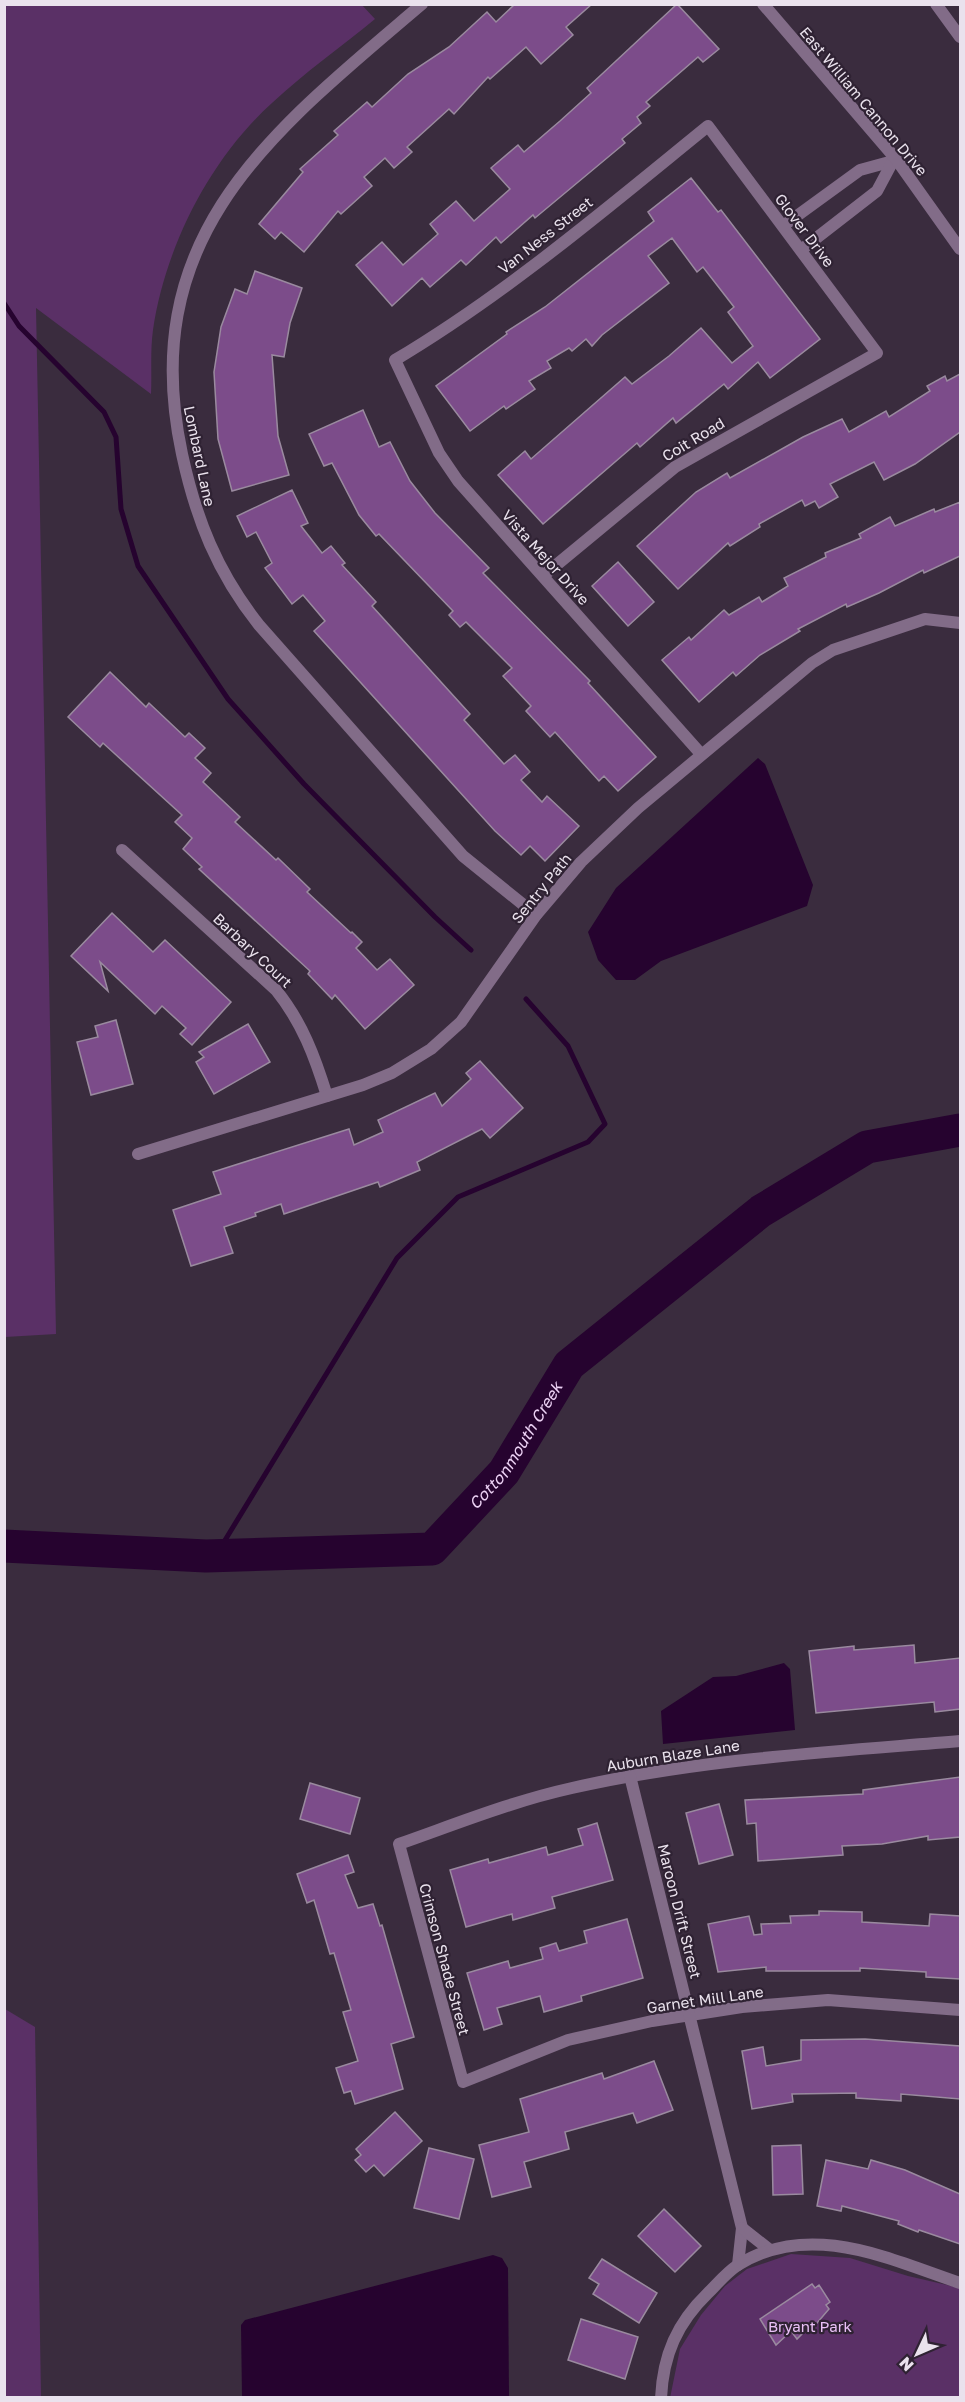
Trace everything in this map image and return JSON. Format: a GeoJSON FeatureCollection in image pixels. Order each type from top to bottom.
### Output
{"type":"FeatureCollection","features":[{"type":"Feature","properties":{"kind":"street","name":"Lombard Lane"},"geometry":{"type":"LineString","coordinates":[[422,4],[267,143],[230,189],[199,242],[182,293],[172,347],[175,422],[192,502],[211,549],[236,595],[259,625],[464,856],[536,915]]}},
{"type":"Feature","properties":{"kind":"street","name":"East William Cannon Drive"},"geometry":{"type":"LineString","coordinates":[[763,4],[896,159],[960,249]]}},
{"type":"Feature","properties":{"kind":"street"},"geometry":{"type":"LineString","coordinates":[[936,4],[960,37]]}},
{"type":"Feature","properties":{"kind":"street","name":"Glover Drive"},"geometry":{"type":"LineString","coordinates":[[708,126],[877,353]]}},
{"type":"Feature","properties":{"kind":"street","name":"Van Ness Street"},"geometry":{"type":"LineString","coordinates":[[395,360],[426,342],[520,275],[708,126]]}},
{"type":"Feature","properties":{"kind":"street"},"geometry":{"type":"LineString","coordinates":[[783,226],[860,170],[892,161],[877,191],[801,250]]}},
{"type":"Feature","properties":{"kind":"street","name":"Coit Road"},"geometry":{"type":"LineString","coordinates":[[543,576],[675,467],[877,353]]}},
{"type":"Feature","properties":{"kind":"street","name":"Vista Mejor Drive"},"geometry":{"type":"LineString","coordinates":[[395,360],[439,453],[458,481],[701,754]]}},
{"type":"Feature","properties":{"kind":"street","name":"Sentry Path"},"geometry":{"type":"LineString","coordinates":[[138,1154],[327,1096],[392,1073],[431,1049],[461,1022],[536,915],[594,848],[701,754],[812,663],[833,650],[925,619],[960,623]]}},
{"type":"Feature","properties":{"kind":"street","name":"Barbary Court"},"geometry":{"type":"LineString","coordinates":[[122,850],[281,996],[293,1010],[310,1044],[327,1096]]}},
{"type":"Feature","properties":{"kind":"street","name":"Auburn Blaze Lane"},"geometry":{"type":"LineString","coordinates":[[399,1844],[518,1803],[630,1776],[727,1760],[960,1741]]}},
{"type":"Feature","properties":{"kind":"street","name":"Maroon Drift Street"},"geometry":{"type":"LineString","coordinates":[[630,1776],[742,2228],[738,2265]]}},
{"type":"Feature","properties":{"kind":"street","name":"Crimson Shade Street"},"geometry":{"type":"LineString","coordinates":[[399,1844],[463,2082]]}},
{"type":"Feature","properties":{"kind":"street","name":"Garnet Mill Lane"},"geometry":{"type":"LineString","coordinates":[[463,2082],[568,2040],[690,2015],[742,2007],[828,2000],[960,2010]]}},
{"type":"Feature","properties":{"kind":"street"},"geometry":{"type":"LineString","coordinates":[[742,2228],[770,2250]]}},
{"type":"Feature","properties":{"kind":"street"},"geometry":{"type":"LineString","coordinates":[[661,2397],[665,2359],[673,2338],[692,2308],[738,2265],[770,2250],[806,2244],[859,2248],[960,2283]]}},
{"type":"Feature","properties":{"kind":"green space"},"geometry":{"type":"Polygon","coordinates":[[[5,4],[361,4],[375,19],[272,103],[229,150],[210,178],[180,236],[159,299],[152,338],[151,394],[36,308],[56,1334],[5,1337],[5,4]]]}},
{"type":"Feature","properties":{"kind":"green space"},"geometry":{"type":"Polygon","coordinates":[[[5,2009],[35,2027],[41,2397],[5,2397],[5,2009]]]}},
{"type":"Feature","properties":{"kind":"green space","name":"Bryant Park"},"geometry":{"type":"Polygon","coordinates":[[[791,2254],[850,2258],[908,2276],[960,2288],[960,2397],[670,2398],[680,2349],[701,2315],[725,2286],[747,2269],[791,2254]]]}},
{"type":"Feature","properties":{"kind":"shaded area"},"geometry":{"type":"Polygon","coordinates":[[[758,758],[765,764],[813,885],[807,906],[661,961],[635,980],[616,980],[598,960],[588,932],[616,888],[758,758]]]}},
{"type":"Feature","properties":{"kind":"shaded area"},"geometry":{"type":"Polygon","coordinates":[[[784,1663],[790,1669],[795,1730],[663,1744],[661,1711],[713,1677],[736,1676],[784,1663]]]}},
{"type":"Feature","properties":{"kind":"shaded area"},"geometry":{"type":"Polygon","coordinates":[[[493,2255],[502,2258],[508,2268],[509,2397],[242,2397],[241,2325],[245,2320],[493,2255]]]}},
{"type":"Feature","properties":{"kind":"building"},"geometry":{"type":"Polygon","coordinates":[[[515,4],[592,4],[566,27],[573,35],[541,64],[526,47],[490,79],[488,77],[454,114],[449,109],[407,147],[412,152],[394,168],[385,158],[364,177],[372,186],[341,214],[338,211],[304,252],[281,232],[275,239],[259,224],[303,172],[300,169],[338,135],[334,131],[367,102],[372,107],[408,74],[449,47],[487,12],[496,22],[515,4]]]}},
{"type":"Feature","properties":{"kind":"building"},"geometry":{"type":"Polygon","coordinates":[[[677,4],[719,49],[703,62],[698,57],[646,102],[650,106],[637,117],[641,123],[622,139],[625,143],[535,218],[533,215],[501,243],[496,237],[466,265],[461,260],[430,287],[422,278],[392,306],[356,265],[382,242],[403,265],[438,234],[430,224],[456,201],[474,221],[510,189],[491,168],[518,145],[524,152],[560,121],[591,93],[587,88],[677,4]]]}},
{"type":"Feature","properties":{"kind":"building"},"geometry":{"type":"Polygon","coordinates":[[[691,178],[718,212],[721,210],[820,339],[770,378],[758,362],[728,389],[724,384],[676,423],[673,418],[640,447],[637,443],[543,524],[498,475],[525,451],[531,459],[625,377],[632,384],[701,328],[732,363],[753,346],[728,312],[734,307],[703,267],[697,272],[672,238],[648,256],[669,283],[602,335],[592,346],[586,339],[572,351],[569,348],[547,361],[551,368],[529,381],[535,389],[506,409],[504,406],[470,431],[436,386],[507,334],[506,332],[545,307],[654,221],[648,212],[691,178]]]}},
{"type":"Feature","properties":{"kind":"building"},"geometry":{"type":"Polygon","coordinates":[[[255,271],[302,288],[290,323],[284,357],[272,355],[278,436],[289,475],[232,491],[218,439],[214,372],[221,327],[235,289],[247,294],[255,271]]]}},
{"type":"Feature","properties":{"kind":"building"},"geometry":{"type":"Polygon","coordinates":[[[960,374],[960,432],[915,464],[884,480],[874,462],[830,484],[838,497],[819,508],[815,501],[805,506],[802,500],[759,524],[760,527],[730,546],[728,543],[678,589],[637,546],[696,492],[727,473],[730,478],[803,437],[842,419],[849,432],[886,411],[889,417],[930,391],[927,386],[945,376],[947,381],[960,374]]]}},
{"type":"Feature","properties":{"kind":"building"},"geometry":{"type":"Polygon","coordinates":[[[363,410],[379,447],[390,442],[410,481],[435,513],[489,568],[483,573],[590,681],[588,683],[656,757],[618,791],[604,776],[599,781],[555,732],[550,737],[526,711],[531,706],[503,676],[512,668],[466,622],[460,627],[449,615],[453,611],[379,534],[376,536],[359,515],[332,463],[324,466],[309,434],[363,410]]]}},
{"type":"Feature","properties":{"kind":"building"},"geometry":{"type":"Polygon","coordinates":[[[292,490],[308,523],[301,526],[322,553],[331,546],[345,563],[342,565],[376,602],[372,606],[470,714],[464,720],[504,764],[515,755],[530,772],[521,780],[542,802],[547,796],[579,826],[545,861],[530,846],[521,855],[495,831],[314,631],[325,621],[303,595],[292,604],[265,568],[272,563],[256,532],[247,537],[237,516],[292,490]]]}},
{"type":"Feature","properties":{"kind":"building"},"geometry":{"type":"Polygon","coordinates":[[[960,502],[960,556],[924,573],[923,570],[847,607],[846,604],[798,629],[800,631],[760,655],[736,676],[733,672],[699,702],[662,660],[689,637],[691,640],[724,610],[729,615],[759,597],[762,602],[788,586],[784,578],[826,557],[825,553],[861,538],[859,534],[890,517],[895,526],[934,509],[935,512],[960,502]]]}},
{"type":"Feature","properties":{"kind":"building"},"geometry":{"type":"Polygon","coordinates":[[[618,562],[654,602],[628,626],[592,586],[618,562]]]}},
{"type":"Feature","properties":{"kind":"building"},"geometry":{"type":"Polygon","coordinates":[[[110,672],[146,707],[149,703],[185,737],[189,733],[205,748],[195,758],[211,773],[203,782],[240,817],[235,822],[276,860],[278,858],[310,889],[307,892],[362,942],[356,948],[377,970],[390,959],[414,985],[365,1029],[335,995],[332,999],[308,974],[310,971],[199,869],[202,867],[183,849],[192,838],[175,822],[182,815],[103,743],[100,747],[68,717],[110,672]]]}},
{"type":"Feature","properties":{"kind":"building"},"geometry":{"type":"Polygon","coordinates":[[[112,913],[153,952],[165,940],[231,1002],[192,1045],[180,1034],[186,1028],[162,1006],[155,1014],[100,962],[108,991],[71,956],[112,913]]]}},
{"type":"Feature","properties":{"kind":"building"},"geometry":{"type":"Polygon","coordinates":[[[116,1020],[133,1084],[91,1095],[77,1042],[98,1037],[95,1026],[116,1020]]]}},
{"type":"Feature","properties":{"kind":"building"},"geometry":{"type":"Polygon","coordinates":[[[248,1024],[270,1062],[214,1094],[196,1062],[204,1057],[199,1052],[248,1024]]]}},
{"type":"Feature","properties":{"kind":"building"},"geometry":{"type":"Polygon","coordinates":[[[480,1061],[523,1108],[490,1138],[482,1129],[417,1162],[420,1170],[380,1187],[378,1182],[284,1214],[281,1204],[255,1213],[256,1216],[224,1227],[233,1253],[191,1266],[173,1210],[221,1194],[213,1172],[349,1129],[354,1145],[383,1132],[378,1120],[435,1093],[442,1106],[471,1079],[466,1073],[480,1061]]]}},
{"type":"Feature","properties":{"kind":"building"},"geometry":{"type":"Polygon","coordinates":[[[914,1645],[915,1663],[960,1658],[960,1709],[935,1712],[934,1702],[816,1713],[809,1651],[854,1646],[854,1650],[914,1645]]]}},
{"type":"Feature","properties":{"kind":"building"},"geometry":{"type":"Polygon","coordinates":[[[960,1777],[960,1837],[928,1840],[928,1836],[882,1844],[842,1846],[843,1855],[758,1861],[756,1823],[747,1824],[745,1800],[863,1794],[863,1790],[960,1777]]]}},
{"type":"Feature","properties":{"kind":"building"},"geometry":{"type":"Polygon","coordinates":[[[310,1783],[360,1798],[350,1834],[300,1819],[310,1783]]]}},
{"type":"Feature","properties":{"kind":"building"},"geometry":{"type":"Polygon","coordinates":[[[719,1804],[733,1855],[699,1864],[686,1813],[719,1804]]]}},
{"type":"Feature","properties":{"kind":"building"},"geometry":{"type":"Polygon","coordinates":[[[597,1823],[613,1880],[552,1897],[555,1908],[513,1920],[512,1914],[466,1927],[450,1870],[488,1859],[489,1863],[546,1847],[548,1855],[583,1845],[578,1829],[597,1823]]]}},
{"type":"Feature","properties":{"kind":"building"},"geometry":{"type":"Polygon","coordinates":[[[348,1855],[354,1872],[345,1875],[358,1908],[373,1904],[380,1926],[382,1925],[414,2037],[391,2044],[403,2089],[355,2104],[351,2091],[344,2093],[336,2068],[358,2061],[343,2012],[351,2010],[334,1953],[330,1954],[314,1900],[307,1903],[297,1874],[348,1855]]]}},
{"type":"Feature","properties":{"kind":"building"},"geometry":{"type":"Polygon","coordinates":[[[819,1911],[862,1912],[862,1922],[929,1926],[930,1914],[960,1916],[960,1979],[926,1977],[926,1972],[860,1968],[860,1971],[766,1971],[766,1967],[718,1972],[708,1924],[749,1916],[754,1935],[762,1934],[761,1924],[791,1923],[790,1916],[819,1915],[819,1911]]]}},
{"type":"Feature","properties":{"kind":"building"},"geometry":{"type":"Polygon","coordinates":[[[627,1919],[643,1978],[581,1996],[582,2001],[544,2012],[540,1996],[497,2008],[502,2024],[484,2030],[467,1973],[508,1961],[510,1968],[543,1959],[540,1948],[556,1943],[559,1951],[587,1943],[584,1931],[627,1919]]]}},
{"type":"Feature","properties":{"kind":"building"},"geometry":{"type":"Polygon","coordinates":[[[865,2039],[960,2046],[960,2099],[901,2094],[901,2101],[856,2098],[856,2093],[792,2094],[793,2102],[752,2109],[742,2051],[763,2047],[766,2066],[801,2060],[801,2040],[865,2039]]]}},
{"type":"Feature","properties":{"kind":"building"},"geometry":{"type":"Polygon","coordinates":[[[654,2061],[673,2110],[637,2123],[633,2113],[565,2132],[569,2149],[524,2162],[531,2187],[492,2197],[479,2145],[529,2132],[520,2099],[602,2073],[604,2079],[654,2061]]]}},
{"type":"Feature","properties":{"kind":"building"},"geometry":{"type":"Polygon","coordinates":[[[395,2112],[422,2141],[384,2176],[374,2165],[366,2172],[355,2160],[361,2155],[356,2149],[395,2112]]]}},
{"type":"Feature","properties":{"kind":"building"},"geometry":{"type":"Polygon","coordinates":[[[801,2145],[803,2194],[773,2195],[772,2146],[801,2145]]]}},
{"type":"Feature","properties":{"kind":"building"},"geometry":{"type":"Polygon","coordinates":[[[429,2148],[474,2159],[459,2219],[414,2208],[429,2148]]]}},
{"type":"Feature","properties":{"kind":"building"},"geometry":{"type":"Polygon","coordinates":[[[826,2160],[868,2169],[871,2160],[905,2170],[960,2194],[960,2244],[919,2230],[918,2232],[898,2224],[899,2221],[842,2206],[841,2211],[817,2206],[826,2160]]]}},
{"type":"Feature","properties":{"kind":"building"},"geometry":{"type":"Polygon","coordinates":[[[664,2209],[701,2246],[675,2272],[638,2236],[664,2209]]]}},
{"type":"Feature","properties":{"kind":"building"},"geometry":{"type":"Polygon","coordinates":[[[602,2259],[657,2293],[639,2323],[593,2294],[599,2284],[589,2278],[602,2259]]]}},
{"type":"Feature","properties":{"kind":"building"},"geometry":{"type":"Polygon","coordinates":[[[812,2284],[815,2288],[819,2285],[830,2302],[826,2305],[829,2309],[811,2330],[809,2327],[797,2339],[791,2331],[776,2345],[760,2319],[812,2284]]]}},
{"type":"Feature","properties":{"kind":"building"},"geometry":{"type":"Polygon","coordinates":[[[581,2319],[638,2337],[625,2379],[568,2360],[581,2319]]]}},
{"type":"Feature","properties":{"kind":"waterway"},"geometry":{"type":"LineString","coordinates":[[4,303],[19,326],[104,412],[116,437],[121,509],[138,566],[228,699],[304,784],[435,917],[471,950]]}},
{"type":"Feature","properties":{"kind":"waterway"},"geometry":{"type":"LineString","coordinates":[[216,1555],[397,1258],[458,1197],[588,1142],[605,1124],[568,1046],[526,999]]}},
{"type":"Feature","properties":{"kind":"waterway","name":"Cottonmouth Creek"},"geometry":{"type":"LineString","coordinates":[[4,1546],[206,1556],[432,1549],[504,1472],[569,1365],[761,1211],[867,1147],[960,1130]]}}]}
